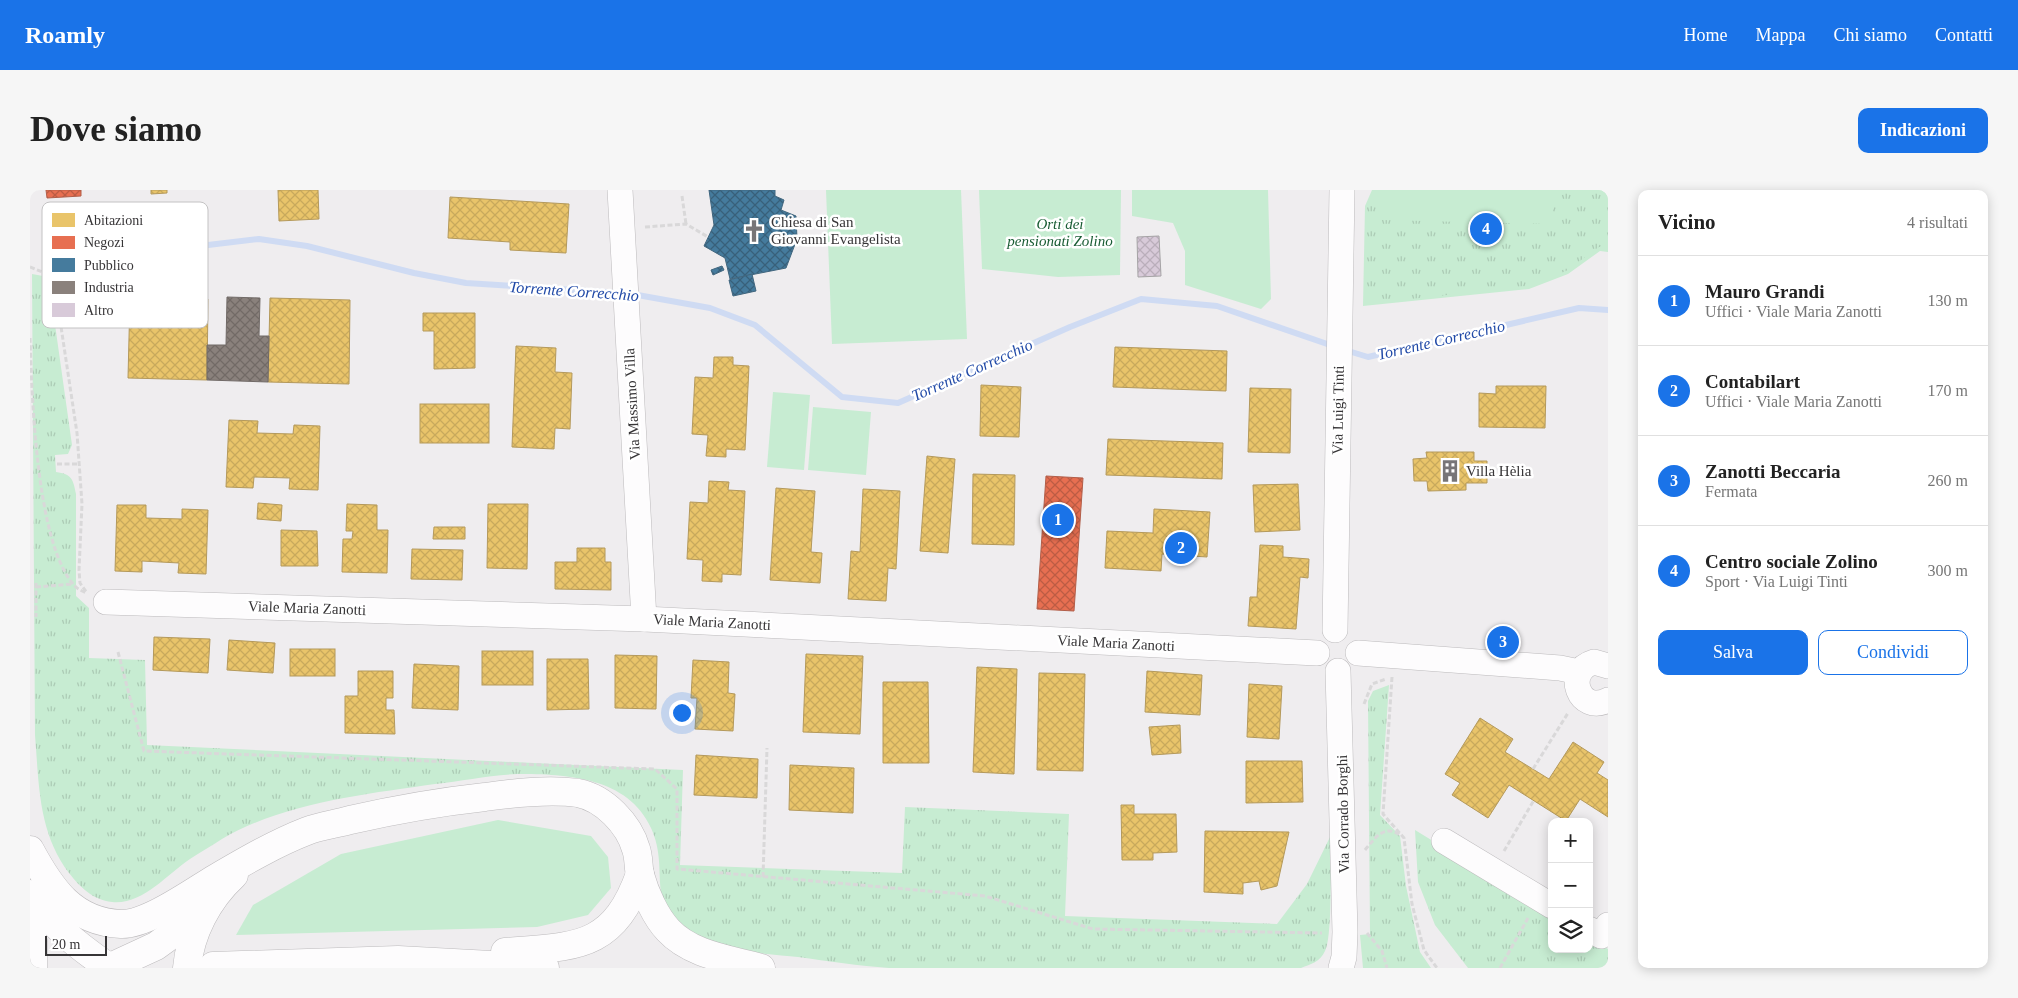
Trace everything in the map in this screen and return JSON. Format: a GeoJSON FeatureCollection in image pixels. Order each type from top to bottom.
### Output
{"type":"FeatureCollection","features":[{"type":"Feature","properties":{"kind":"main road"},"geometry":{"type":"LineString","coordinates":[[30,850],[60,896],[78,912],[97,921],[124,924],[153,914],[252,859],[308,831],[396,809],[486,796],[556,792],[580,794],[606,806],[626,826],[636,849],[640,874],[647,897],[667,929],[683,943],[699,951],[760,968]]}},
{"type":"Feature","properties":{"kind":"main road"},"geometry":{"type":"LineString","coordinates":[[252,859],[223,885],[207,908],[196,930],[200,967],[398,960],[572,946],[590,939],[619,916],[630,900],[640,874]]}},
{"type":"Feature","properties":{"kind":"main road"},"geometry":{"type":"LineString","coordinates":[[30,894],[45,915],[70,941],[115,966]]}},
{"type":"Feature","properties":{"kind":"main road"},"geometry":{"type":"LineString","coordinates":[[74,968],[115,966],[156,946],[207,908]]}},
{"type":"Feature","properties":{"kind":"main road"},"geometry":{"type":"LineString","coordinates":[[30,926],[33,941],[33,968]]}},
{"type":"Feature","properties":{"kind":"main road"},"geometry":{"type":"LineString","coordinates":[[398,960],[545,968]]}},
{"type":"Feature","properties":{"kind":"street","name":"Via Massimo Villa"},"geometry":{"type":"LineString","coordinates":[[620,190],[644,619]]}},
{"type":"Feature","properties":{"kind":"street","name":"Via Luigi Tinti"},"geometry":{"type":"LineString","coordinates":[[1335,630],[1342,190]]}},
{"type":"Feature","properties":{"kind":"street","name":"Viale Maria Zanotti"},"geometry":{"type":"LineString","coordinates":[[96,598],[644,619],[1317,653]]}},
{"type":"Feature","properties":{"kind":"street"},"geometry":{"type":"LineString","coordinates":[[1335,630],[1350,634],[1354,639],[1358,653],[1351,666],[1338,671],[1328,669],[1322,665],[1317,653],[1318,644],[1324,636],[1335,630]]}},
{"type":"Feature","properties":{"kind":"street"},"geometry":{"type":"LineString","coordinates":[[1358,653],[1560,668],[1579,672]]}},
{"type":"Feature","properties":{"kind":"street"},"geometry":{"type":"LineString","coordinates":[[1608,666],[1594,662],[1579,672],[1576,686],[1580,695],[1592,703],[1608,700]]}},
{"type":"Feature","properties":{"kind":"street","name":"Via Corrado Borghi"},"geometry":{"type":"LineString","coordinates":[[1338,671],[1341,702],[1345,964]]}},
{"type":"Feature","properties":{"kind":"street"},"geometry":{"type":"LineString","coordinates":[[1444,841],[1545,902]]}},
{"type":"Feature","properties":{"kind":"street"},"geometry":{"type":"LineString","coordinates":[[1593,931],[1601,936],[1608,925]]}},
{"type":"Feature","properties":{"kind":"path"},"geometry":{"type":"LineString","coordinates":[[682,196],[686,224]]}},
{"type":"Feature","properties":{"kind":"path"},"geometry":{"type":"LineString","coordinates":[[639,227],[686,224],[708,237]]}},
{"type":"Feature","properties":{"kind":"path"},"geometry":{"type":"LineString","coordinates":[[30,267],[42,272]]}},
{"type":"Feature","properties":{"kind":"path"},"geometry":{"type":"LineString","coordinates":[[60,328],[77,433],[82,504],[80,583],[96,598]]}},
{"type":"Feature","properties":{"kind":"path"},"geometry":{"type":"LineString","coordinates":[[30,338],[36,449],[45,508],[61,563],[73,584],[96,598]]}},
{"type":"Feature","properties":{"kind":"path"},"geometry":{"type":"LineString","coordinates":[[57,464],[79,464]]}},
{"type":"Feature","properties":{"kind":"path"},"geometry":{"type":"LineString","coordinates":[[36,617],[36,585],[73,584]]}},
{"type":"Feature","properties":{"kind":"path"},"geometry":{"type":"LineString","coordinates":[[118,652],[144,751],[655,770],[677,789],[677,869],[985,896],[1093,929],[1324,933]]}},
{"type":"Feature","properties":{"kind":"path"},"geometry":{"type":"LineString","coordinates":[[1364,700],[1372,684],[1392,677],[1384,814],[1404,838],[1412,904],[1424,950],[1437,968]]}},
{"type":"Feature","properties":{"kind":"path"},"geometry":{"type":"LineString","coordinates":[[1533,769],[1572,707]]}},
{"type":"Feature","properties":{"kind":"path"},"geometry":{"type":"LineString","coordinates":[[763,877],[767,748]]}},
{"type":"Feature","properties":{"kind":"path"},"geometry":{"type":"LineString","coordinates":[[1493,870],[1534,800]]}},
{"type":"Feature","properties":{"kind":"path"},"geometry":{"type":"LineString","coordinates":[[1365,850],[1376,837],[1386,831],[1393,831],[1404,838]]}},
{"type":"Feature","properties":{"kind":"path"},"geometry":{"type":"LineString","coordinates":[[1500,968],[1545,902]]}},
{"type":"Feature","properties":{"kind":"path"},"geometry":{"type":"LineString","coordinates":[[1365,931],[1382,951],[1387,968]]}},
{"type":"Feature","properties":{"kind":"green space"},"geometry":{"type":"Polygon","coordinates":[[[826,190],[961,190],[967,339],[832,344],[826,190]]]}},
{"type":"Feature","properties":{"kind":"green space","name":"Orti dei pensionati Zolino"},"geometry":{"type":"Polygon","coordinates":[[[979,190],[1121,190],[1120,275],[1058,277],[982,269],[979,190]]]}},
{"type":"Feature","properties":{"kind":"green space","name":"Orti dei pensionati Zolino"},"geometry":{"type":"Polygon","coordinates":[[[1132,190],[1268,190],[1271,299],[1261,309],[1185,285],[1185,251],[1173,223],[1132,216],[1132,190]]]}},
{"type":"Feature","properties":{"kind":"green space"},"geometry":{"type":"Polygon","coordinates":[[[1372,190],[1608,190],[1608,252],[1600,251],[1568,274],[1529,289],[1363,306],[1365,206],[1372,190]]]}},
{"type":"Feature","properties":{"kind":"green space"},"geometry":{"type":"Polygon","coordinates":[[[1375,190],[1381,190],[1382,220],[1552,224],[1553,190],[1608,190],[1608,247],[1599,247],[1566,271],[1529,286],[1366,304],[1367,207],[1375,190]]]}},
{"type":"Feature","properties":{"kind":"green space"},"geometry":{"type":"Polygon","coordinates":[[[32,274],[42,276],[42,328],[55,328],[72,445],[68,454],[55,455],[56,472],[71,478],[76,494],[76,596],[89,608],[89,658],[145,660],[147,745],[683,770],[680,865],[902,873],[905,807],[1069,814],[1065,916],[1277,924],[1307,884],[1331,835],[1328,943],[1323,955],[1318,960],[1301,968],[889,968],[748,952],[722,947],[701,939],[682,927],[670,914],[663,902],[657,845],[651,828],[641,811],[627,798],[594,782],[556,775],[537,774],[497,776],[409,788],[353,796],[298,808],[246,827],[222,839],[190,859],[154,888],[134,899],[123,902],[105,901],[93,896],[73,878],[51,841],[39,789],[35,735],[32,274]]]}},
{"type":"Feature","properties":{"kind":"green space"},"geometry":{"type":"Polygon","coordinates":[[[773,392],[810,395],[804,470],[767,467],[773,392]]]}},
{"type":"Feature","properties":{"kind":"green space"},"geometry":{"type":"Polygon","coordinates":[[[813,407],[871,412],[866,475],[808,470],[813,407]]]}},
{"type":"Feature","properties":{"kind":"green space"},"geometry":{"type":"Polygon","coordinates":[[[1389,685],[1380,815],[1400,836],[1406,886],[1420,952],[1431,968],[1363,968],[1360,935],[1370,934],[1368,701],[1373,691],[1389,685]]]}},
{"type":"Feature","properties":{"kind":"green space"},"geometry":{"type":"Polygon","coordinates":[[[498,820],[591,836],[608,857],[611,888],[588,915],[537,927],[236,935],[253,905],[341,854],[498,820]]]}},
{"type":"Feature","properties":{"kind":"green space"},"geometry":{"type":"Polygon","coordinates":[[[1415,830],[1548,912],[1548,953],[1593,953],[1593,940],[1608,949],[1608,968],[1468,968],[1435,925],[1418,882],[1415,830]]]}},
{"type":"Feature","properties":{"kind":"building: Abitazioni"},"geometry":{"type":"Polygon","coordinates":[[[151,190],[167,190],[167,193],[151,194],[151,190]]]}},
{"type":"Feature","properties":{"kind":"building: Abitazioni"},"geometry":{"type":"Polygon","coordinates":[[[278,190],[318,190],[319,219],[279,221],[278,190]]]}},
{"type":"Feature","properties":{"kind":"building: Abitazioni"},"geometry":{"type":"Polygon","coordinates":[[[450,197],[569,204],[566,253],[510,250],[510,242],[448,238],[450,197]]]}},
{"type":"Feature","properties":{"kind":"building: Abitazioni"},"geometry":{"type":"Polygon","coordinates":[[[270,298],[350,300],[349,384],[268,382],[270,298]]]}},
{"type":"Feature","properties":{"kind":"building: Abitazioni"},"geometry":{"type":"Polygon","coordinates":[[[423,313],[475,313],[475,368],[434,369],[434,331],[423,331],[423,313]]]}},
{"type":"Feature","properties":{"kind":"building: Abitazioni"},"geometry":{"type":"Polygon","coordinates":[[[129,328],[208,328],[207,380],[128,378],[129,328]]]}},
{"type":"Feature","properties":{"kind":"building: Abitazioni"},"geometry":{"type":"Polygon","coordinates":[[[516,346],[556,348],[555,372],[572,373],[570,429],[555,428],[554,449],[512,447],[516,346]]]}},
{"type":"Feature","properties":{"kind":"building: Abitazioni"},"geometry":{"type":"Polygon","coordinates":[[[1115,347],[1227,351],[1226,391],[1113,387],[1115,347]]]}},
{"type":"Feature","properties":{"kind":"building: Abitazioni"},"geometry":{"type":"Polygon","coordinates":[[[714,357],[733,357],[733,365],[749,366],[745,450],[726,449],[726,457],[706,456],[708,435],[692,434],[695,377],[713,378],[714,357]]]}},
{"type":"Feature","properties":{"kind":"building: Abitazioni"},"geometry":{"type":"Polygon","coordinates":[[[981,385],[1021,387],[1019,437],[980,436],[981,385]]]}},
{"type":"Feature","properties":{"kind":"building: Abitazioni"},"geometry":{"type":"Polygon","coordinates":[[[1496,386],[1546,386],[1545,428],[1479,427],[1479,393],[1496,394],[1496,386]]]}},
{"type":"Feature","properties":{"kind":"building: Abitazioni"},"geometry":{"type":"Polygon","coordinates":[[[1250,388],[1291,389],[1290,453],[1248,452],[1250,388]]]}},
{"type":"Feature","properties":{"kind":"building: Abitazioni"},"geometry":{"type":"Polygon","coordinates":[[[420,404],[489,404],[489,443],[420,443],[420,404]]]}},
{"type":"Feature","properties":{"kind":"building: Abitazioni"},"geometry":{"type":"Polygon","coordinates":[[[229,420],[258,421],[257,433],[293,434],[294,425],[320,426],[318,490],[289,489],[290,478],[254,477],[253,488],[226,487],[229,420]]]}},
{"type":"Feature","properties":{"kind":"building: Abitazioni"},"geometry":{"type":"Polygon","coordinates":[[[1108,439],[1223,443],[1222,479],[1106,475],[1108,439]]]}},
{"type":"Feature","properties":{"kind":"building: Abitazioni","name":"Villa Hèlia"},"geometry":{"type":"Polygon","coordinates":[[[1426,452],[1474,452],[1474,461],[1487,461],[1487,483],[1466,483],[1466,490],[1428,491],[1427,481],[1414,481],[1413,459],[1427,458],[1426,452]]]}},
{"type":"Feature","properties":{"kind":"building: Abitazioni"},"geometry":{"type":"Polygon","coordinates":[[[927,456],[955,459],[948,553],[920,551],[927,456]]]}},
{"type":"Feature","properties":{"kind":"building: Abitazioni"},"geometry":{"type":"Polygon","coordinates":[[[973,474],[1015,475],[1014,545],[972,544],[973,474]]]}},
{"type":"Feature","properties":{"kind":"building: Abitazioni"},"geometry":{"type":"Polygon","coordinates":[[[709,481],[729,482],[728,490],[745,491],[741,575],[722,574],[722,582],[702,581],[703,560],[687,559],[690,502],[708,503],[709,481]]]}},
{"type":"Feature","properties":{"kind":"building: Abitazioni"},"geometry":{"type":"Polygon","coordinates":[[[1298,484],[1300,530],[1255,532],[1253,485],[1298,484]]]}},
{"type":"Feature","properties":{"kind":"building: Abitazioni"},"geometry":{"type":"Polygon","coordinates":[[[776,488],[815,491],[811,552],[822,553],[820,583],[770,580],[776,488]]]}},
{"type":"Feature","properties":{"kind":"building: Abitazioni"},"geometry":{"type":"Polygon","coordinates":[[[863,489],[900,491],[896,569],[888,568],[886,601],[848,599],[851,551],[860,552],[863,489]]]}},
{"type":"Feature","properties":{"kind":"building: Abitazioni"},"geometry":{"type":"Polygon","coordinates":[[[258,503],[282,505],[281,521],[257,519],[258,503]]]}},
{"type":"Feature","properties":{"kind":"building: Abitazioni"},"geometry":{"type":"Polygon","coordinates":[[[347,504],[377,505],[377,530],[388,530],[387,573],[342,572],[343,539],[352,539],[353,531],[346,531],[347,504]]]}},
{"type":"Feature","properties":{"kind":"building: Abitazioni"},"geometry":{"type":"Polygon","coordinates":[[[488,504],[528,504],[527,569],[487,568],[488,504]]]}},
{"type":"Feature","properties":{"kind":"building: Abitazioni"},"geometry":{"type":"Polygon","coordinates":[[[117,505],[146,505],[146,518],[182,519],[182,509],[208,510],[206,574],[178,573],[179,563],[142,561],[142,572],[115,571],[117,505]]]}},
{"type":"Feature","properties":{"kind":"building: Abitazioni"},"geometry":{"type":"Polygon","coordinates":[[[1154,509],[1210,512],[1207,557],[1162,554],[1161,571],[1105,568],[1107,531],[1153,533],[1154,509]]]}},
{"type":"Feature","properties":{"kind":"building: Abitazioni"},"geometry":{"type":"Polygon","coordinates":[[[434,527],[465,527],[465,539],[433,539],[434,527]]]}},
{"type":"Feature","properties":{"kind":"building: Abitazioni"},"geometry":{"type":"Polygon","coordinates":[[[281,530],[317,531],[318,566],[281,566],[281,530]]]}},
{"type":"Feature","properties":{"kind":"building: Abitazioni"},"geometry":{"type":"Polygon","coordinates":[[[1260,545],[1283,546],[1283,557],[1309,559],[1308,578],[1300,577],[1296,629],[1248,626],[1250,597],[1257,597],[1260,545]]]}},
{"type":"Feature","properties":{"kind":"building: Abitazioni"},"geometry":{"type":"Polygon","coordinates":[[[577,548],[605,548],[605,562],[611,562],[611,590],[555,589],[555,562],[577,562],[577,548]]]}},
{"type":"Feature","properties":{"kind":"building: Abitazioni"},"geometry":{"type":"Polygon","coordinates":[[[412,549],[463,550],[462,580],[411,579],[412,549]]]}},
{"type":"Feature","properties":{"kind":"building: Abitazioni"},"geometry":{"type":"Polygon","coordinates":[[[154,637],[210,639],[208,673],[153,670],[154,637]]]}},
{"type":"Feature","properties":{"kind":"building: Abitazioni"},"geometry":{"type":"Polygon","coordinates":[[[229,640],[275,643],[273,673],[227,670],[229,640]]]}},
{"type":"Feature","properties":{"kind":"building: Abitazioni"},"geometry":{"type":"Polygon","coordinates":[[[290,649],[335,649],[335,676],[290,676],[290,649]]]}},
{"type":"Feature","properties":{"kind":"building: Abitazioni"},"geometry":{"type":"Polygon","coordinates":[[[482,651],[533,651],[533,685],[482,685],[482,651]]]}},
{"type":"Feature","properties":{"kind":"building: Abitazioni"},"geometry":{"type":"Polygon","coordinates":[[[806,654],[863,656],[860,734],[803,732],[806,654]]]}},
{"type":"Feature","properties":{"kind":"building: Abitazioni"},"geometry":{"type":"Polygon","coordinates":[[[615,655],[657,656],[656,709],[615,708],[615,655]]]}},
{"type":"Feature","properties":{"kind":"building: Abitazioni"},"geometry":{"type":"Polygon","coordinates":[[[547,659],[588,659],[589,709],[547,710],[547,659]]]}},
{"type":"Feature","properties":{"kind":"building: Abitazioni"},"geometry":{"type":"Polygon","coordinates":[[[693,660],[729,662],[728,693],[735,694],[733,731],[695,729],[697,698],[691,698],[693,660]]]}},
{"type":"Feature","properties":{"kind":"building: Abitazioni"},"geometry":{"type":"Polygon","coordinates":[[[414,664],[459,666],[458,710],[412,708],[414,664]]]}},
{"type":"Feature","properties":{"kind":"building: Abitazioni"},"geometry":{"type":"Polygon","coordinates":[[[977,667],[1017,669],[1014,774],[973,772],[977,667]]]}},
{"type":"Feature","properties":{"kind":"building: Abitazioni"},"geometry":{"type":"Polygon","coordinates":[[[358,671],[393,671],[393,698],[386,698],[386,710],[394,710],[395,734],[345,733],[345,696],[358,696],[358,671]]]}},
{"type":"Feature","properties":{"kind":"building: Abitazioni"},"geometry":{"type":"Polygon","coordinates":[[[1147,671],[1202,675],[1200,715],[1145,712],[1147,671]]]}},
{"type":"Feature","properties":{"kind":"building: Abitazioni"},"geometry":{"type":"Polygon","coordinates":[[[1039,673],[1085,674],[1083,771],[1037,770],[1039,673]]]}},
{"type":"Feature","properties":{"kind":"building: Abitazioni"},"geometry":{"type":"Polygon","coordinates":[[[883,682],[928,682],[929,763],[883,763],[883,682]]]}},
{"type":"Feature","properties":{"kind":"building: Abitazioni"},"geometry":{"type":"Polygon","coordinates":[[[1249,684],[1282,686],[1279,739],[1247,737],[1249,684]]]}},
{"type":"Feature","properties":{"kind":"building: Abitazioni"},"geometry":{"type":"Polygon","coordinates":[[[1480,718],[1513,739],[1505,752],[1549,779],[1573,742],[1604,762],[1597,773],[1608,780],[1608,817],[1580,799],[1568,818],[1561,818],[1509,785],[1488,818],[1452,795],[1460,783],[1445,774],[1480,718]]]}},
{"type":"Feature","properties":{"kind":"building: Abitazioni"},"geometry":{"type":"Polygon","coordinates":[[[1180,725],[1181,753],[1152,755],[1149,727],[1180,725]]]}},
{"type":"Feature","properties":{"kind":"building: Abitazioni"},"geometry":{"type":"Polygon","coordinates":[[[696,755],[758,759],[757,798],[694,795],[696,755]]]}},
{"type":"Feature","properties":{"kind":"building: Abitazioni"},"geometry":{"type":"Polygon","coordinates":[[[1246,761],[1302,761],[1303,802],[1246,803],[1246,761]]]}},
{"type":"Feature","properties":{"kind":"building: Abitazioni"},"geometry":{"type":"Polygon","coordinates":[[[790,765],[854,768],[853,813],[789,810],[790,765]]]}},
{"type":"Feature","properties":{"kind":"building: Abitazioni"},"geometry":{"type":"Polygon","coordinates":[[[1121,805],[1134,805],[1134,814],[1176,814],[1177,852],[1153,853],[1153,860],[1122,860],[1121,805]]]}},
{"type":"Feature","properties":{"kind":"building: Abitazioni"},"geometry":{"type":"Polygon","coordinates":[[[1205,831],[1289,832],[1277,886],[1261,890],[1259,881],[1243,883],[1243,894],[1204,892],[1205,831]]]}},
{"type":"Feature","properties":{"kind":"building: Negozi"},"geometry":{"type":"Polygon","coordinates":[[[46,190],[81,190],[81,196],[47,198],[46,190]]]}},
{"type":"Feature","properties":{"kind":"building: Negozi"},"geometry":{"type":"Polygon","coordinates":[[[1046,476],[1083,478],[1074,611],[1037,609],[1046,476]]]}},
{"type":"Feature","properties":{"kind":"building: Pubblico","name":"Chiesa di San Giovanni Evangelista"},"geometry":{"type":"Polygon","coordinates":[[[709,190],[775,190],[775,196],[784,200],[781,210],[796,216],[797,239],[786,268],[730,279],[725,258],[704,246],[714,225],[709,190]]]}},
{"type":"Feature","properties":{"kind":"building: Pubblico"},"geometry":{"type":"Polygon","coordinates":[[[722,266],[724,270],[713,275],[711,270],[722,266]]]}},
{"type":"Feature","properties":{"kind":"building: Pubblico"},"geometry":{"type":"Polygon","coordinates":[[[752,274],[756,291],[733,296],[729,280],[752,274]]]}},
{"type":"Feature","properties":{"kind":"building: Industria"},"geometry":{"type":"Polygon","coordinates":[[[227,297],[260,298],[259,336],[269,336],[268,382],[207,380],[207,345],[226,345],[227,297]]]}},
{"type":"Feature","properties":{"kind":"building: Altro"},"geometry":{"type":"Polygon","coordinates":[[[1159,236],[1161,276],[1138,277],[1137,237],[1159,236]]]}},
{"type":"Feature","properties":{"kind":"waterway","name":"Torrente Correcchio"},"geometry":{"type":"LineString","coordinates":[[208,245],[259,239],[307,246],[414,273],[466,283],[620,293]]}},
{"type":"Feature","properties":{"kind":"waterway","name":"Torrente Correcchio"},"geometry":{"type":"LineString","coordinates":[[632,294],[710,308],[755,325],[842,397],[898,403],[1070,327],[1141,299],[1217,306],[1333,346]]}},
{"type":"Feature","properties":{"kind":"waterway","name":"Torrente Correcchio"},"geometry":{"type":"LineString","coordinates":[[1345,350],[1368,357],[1579,308],[1608,310]]}},
{"type":"Feature","properties":{"kind":"place","name":"Centro sociale Zolino"},"geometry":{"type":"Point","coordinates":[1486,229]}},
{"type":"Feature","properties":{"kind":"place","name":"Chiesa di San Giovanni Evangelista"},"geometry":{"type":"Point","coordinates":[754,231]}},
{"type":"Feature","properties":{"kind":"place","name":"Villa Hèlia"},"geometry":{"type":"Point","coordinates":[1450,471]}},
{"type":"Feature","properties":{"kind":"place","name":"Mauro Grandi"},"geometry":{"type":"Point","coordinates":[1058,520]}},
{"type":"Feature","properties":{"kind":"place","name":"Contabilart"},"geometry":{"type":"Point","coordinates":[1181,548]}},
{"type":"Feature","properties":{"kind":"place","name":"Zanotti Beccaria"},"geometry":{"type":"Point","coordinates":[1503,642]}}]}
